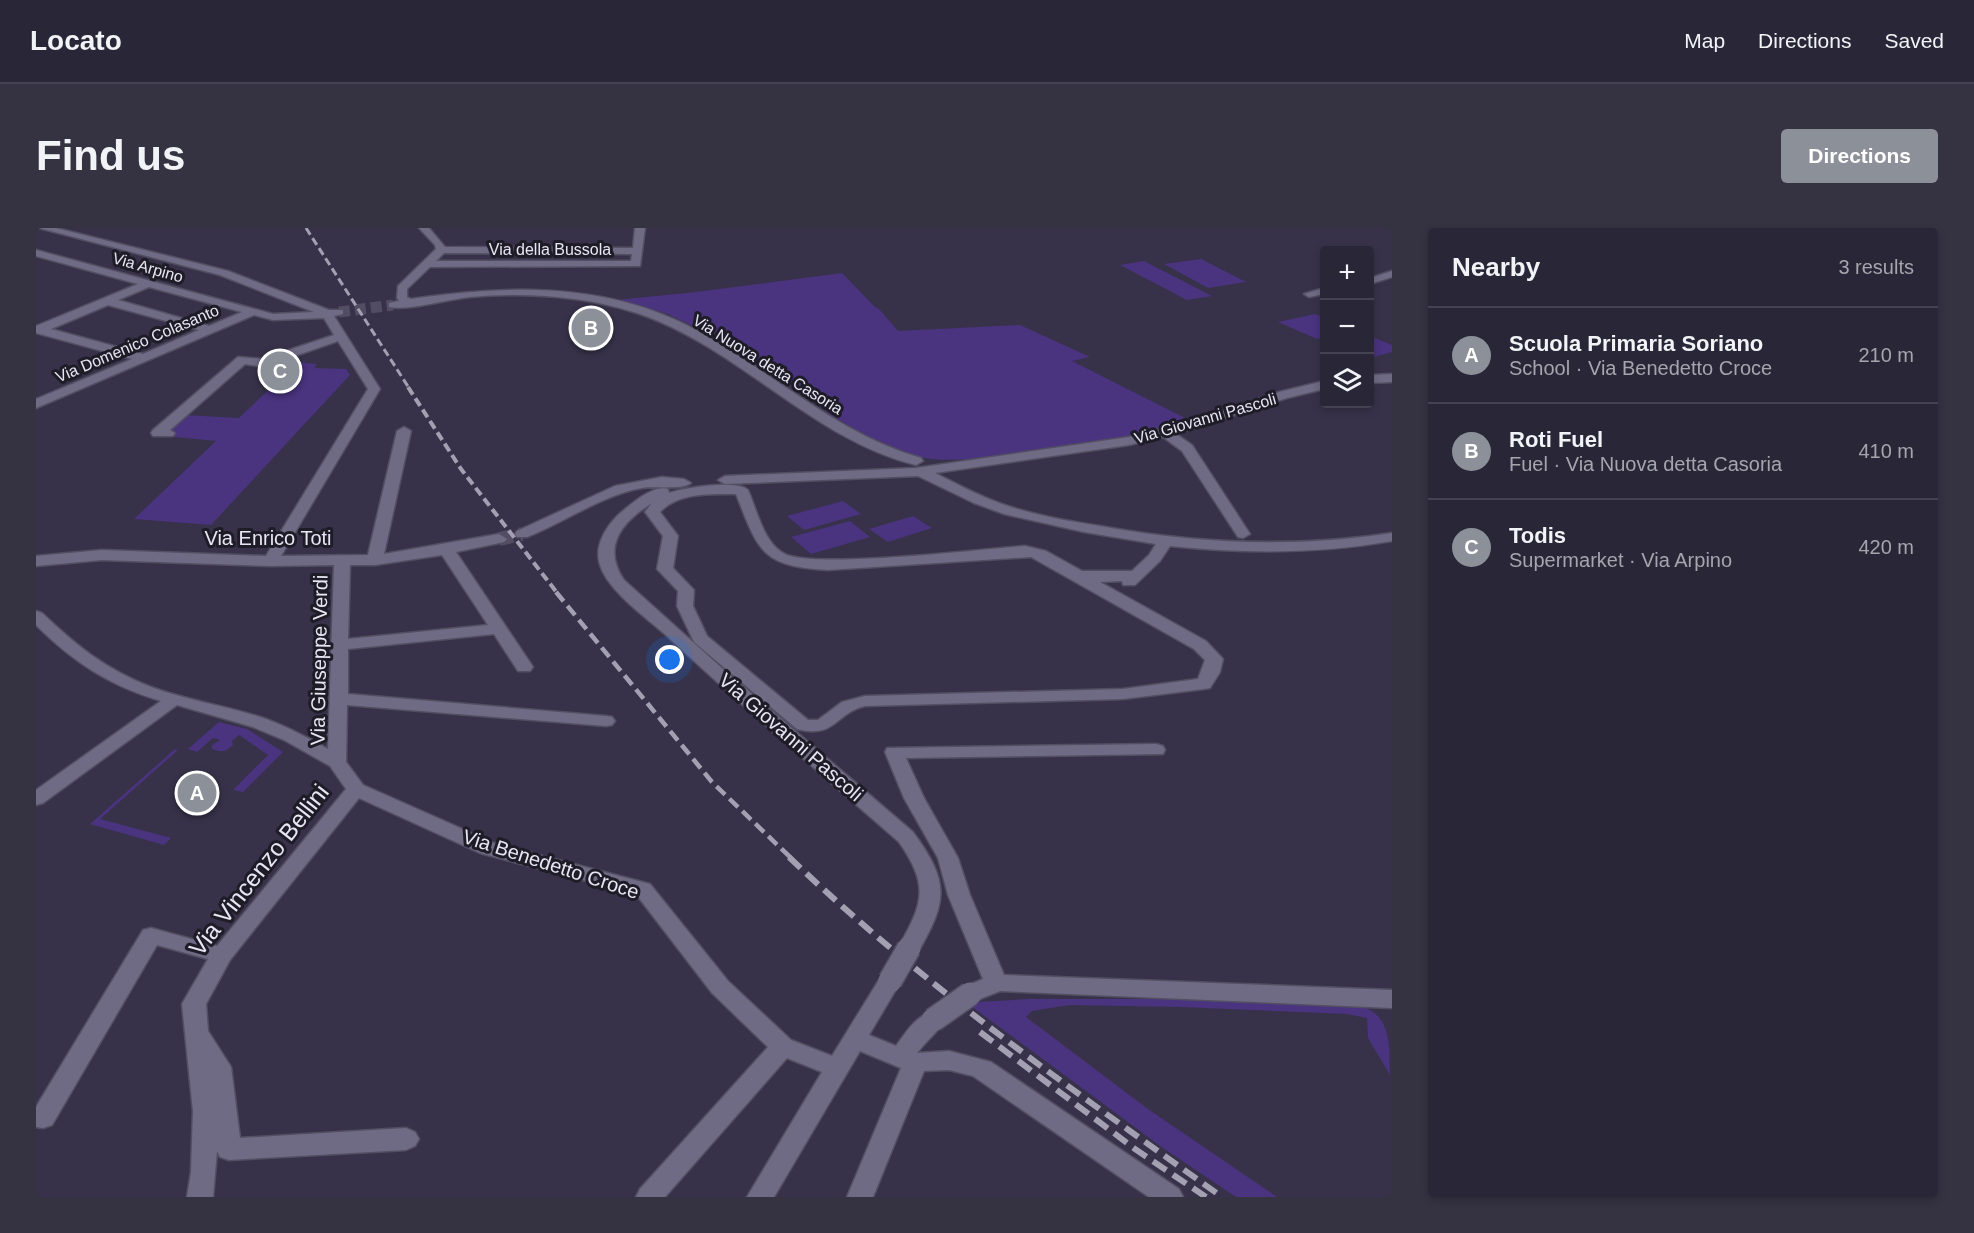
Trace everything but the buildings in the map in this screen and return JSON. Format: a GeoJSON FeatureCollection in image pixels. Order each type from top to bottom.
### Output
{"type":"FeatureCollection","features":[{"type":"Feature","properties":{"kind":"street"},"geometry":{"type":"LineString","coordinates":[[424,228],[440,244],[441,250]]}},
{"type":"Feature","properties":{"kind":"street","name":"Via della Bussola"},"geometry":{"type":"LineString","coordinates":[[428,264],[636,264],[640,228]]}},
{"type":"Feature","properties":{"kind":"street"},"geometry":{"type":"LineString","coordinates":[[51,229],[224,273],[333,313],[341,336],[374,389],[271,561]]}},
{"type":"Feature","properties":{"kind":"street"},"geometry":{"type":"LineString","coordinates":[[407,301],[402,298],[402,288],[441,250],[637,251]]}},
{"type":"Feature","properties":{"kind":"street","name":"Via Arpino"},"geometry":{"type":"LineString","coordinates":[[36,253],[252,312],[290,318],[333,313]]}},
{"type":"Feature","properties":{"kind":"street"},"geometry":{"type":"LineString","coordinates":[[1374,279],[1392,274]]}},
{"type":"Feature","properties":{"kind":"street"},"geometry":{"type":"LineString","coordinates":[[37,329],[75,316],[104,300],[149,283]]}},
{"type":"Feature","properties":{"kind":"street"},"geometry":{"type":"LineString","coordinates":[[1310,294],[1320,292]]}},
{"type":"Feature","properties":{"kind":"street","name":"Via Nuova detta Casoria"},"geometry":{"type":"LineString","coordinates":[[393,305],[407,301],[472,294],[514,293],[599,301],[639,310],[659,317],[705,341],[857,440],[920,468],[968,496],[1000,508],[1053,522],[1165,541],[1275,548],[1327,546],[1392,537]]}},
{"type":"Feature","properties":{"kind":"street"},"geometry":{"type":"LineString","coordinates":[[104,300],[211,330]]}},
{"type":"Feature","properties":{"kind":"street","name":"Via Domenico Colasanto"},"geometry":{"type":"LineString","coordinates":[[36,404],[252,312]]}},
{"type":"Feature","properties":{"kind":"street"},"geometry":{"type":"LineString","coordinates":[[37,329],[143,358]]}},
{"type":"Feature","properties":{"kind":"street"},"geometry":{"type":"LineString","coordinates":[[168,433],[158,433],[242,360],[263,363],[341,336]]}},
{"type":"Feature","properties":{"kind":"street"},"geometry":{"type":"LineString","coordinates":[[1374,379],[1392,378]]}},
{"type":"Feature","properties":{"kind":"street","name":"Via Giovanni Pascoli"},"geometry":{"type":"LineString","coordinates":[[760,1197],[909,948],[929,913],[933,896],[925,866],[906,837],[718,674],[618,583],[609,570],[605,552],[612,533],[629,513],[653,496],[684,483],[874,473],[977,462],[1129,441],[1195,425],[1283,395],[1320,386]]}},
{"type":"Feature","properties":{"kind":"street"},"geometry":{"type":"LineString","coordinates":[[375,560],[404,431]]}},
{"type":"Feature","properties":{"kind":"street"},"geometry":{"type":"LineString","coordinates":[[1165,432],[1187,448],[1243,534]]}},
{"type":"Feature","properties":{"kind":"street"},"geometry":{"type":"LineString","coordinates":[[522,534],[544,526],[615,490],[666,480],[684,483]]}},
{"type":"Feature","properties":{"kind":"street"},"geometry":{"type":"LineString","coordinates":[[704,490],[741,490],[766,546],[777,557],[799,563],[828,565],[1025,551],[1040,552],[1075,574],[1200,645],[1214,659],[1211,672],[1204,684],[1123,694],[865,701],[848,706],[827,724],[818,727],[803,724],[700,638],[685,606],[686,590],[665,569],[671,536],[652,512],[658,504],[675,496],[704,490]]}},
{"type":"Feature","properties":{"kind":"street","name":"Via Enrico Toti"},"geometry":{"type":"LineString","coordinates":[[36,561],[102,555],[271,561],[375,560],[447,550],[499,539]]}},
{"type":"Feature","properties":{"kind":"street"},"geometry":{"type":"LineString","coordinates":[[1128,604],[1124,594],[1127,585],[1155,558],[1165,541]]}},
{"type":"Feature","properties":{"kind":"street"},"geometry":{"type":"LineString","coordinates":[[447,550],[524,667]]}},
{"type":"Feature","properties":{"kind":"street","name":"Via Giuseppe Verdi"},"geometry":{"type":"LineString","coordinates":[[337,762],[342,560]]}},
{"type":"Feature","properties":{"kind":"street"},"geometry":{"type":"LineString","coordinates":[[1075,574],[1113,577],[1136,575]]}},
{"type":"Feature","properties":{"kind":"street"},"geometry":{"type":"LineString","coordinates":[[36,616],[71,650],[105,672],[146,691],[259,723],[291,736],[337,762],[356,789]]}},
{"type":"Feature","properties":{"kind":"street"},"geometry":{"type":"LineString","coordinates":[[340,645],[498,629]]}},
{"type":"Feature","properties":{"kind":"street"},"geometry":{"type":"LineString","coordinates":[[36,799],[173,699]]}},
{"type":"Feature","properties":{"kind":"street"},"geometry":{"type":"LineString","coordinates":[[339,699],[606,722]]}},
{"type":"Feature","properties":{"kind":"street"},"geometry":{"type":"LineString","coordinates":[[997,984],[959,895],[948,858],[914,798],[894,752],[1156,750]]}},
{"type":"Feature","properties":{"kind":"street","name":"Via Vincenzo Bellini"},"geometry":{"type":"LineString","coordinates":[[200,1197],[204,1172],[205,1111],[194,1004],[222,955],[356,789]]}},
{"type":"Feature","properties":{"kind":"street","name":"Via Benedetto Croce"},"geometry":{"type":"LineString","coordinates":[[356,789],[487,848],[643,890],[720,987],[783,1047],[838,1068]]}},
{"type":"Feature","properties":{"kind":"street"},"geometry":{"type":"LineString","coordinates":[[36,1117],[43,1118],[151,936],[222,955]]}},
{"type":"Feature","properties":{"kind":"street"},"geometry":{"type":"LineString","coordinates":[[860,1197],[918,1034],[933,1020],[970,994],[997,984],[1392,999]]}},
{"type":"Feature","properties":{"kind":"street"},"geometry":{"type":"LineString","coordinates":[[197,1032],[219,1067],[229,1149],[406,1139]]}},
{"type":"Feature","properties":{"kind":"street"},"geometry":{"type":"LineString","coordinates":[[856,1040],[908,1061],[960,1060],[982,1069],[1170,1197]]}},
{"type":"Feature","properties":{"kind":"street"},"geometry":{"type":"LineString","coordinates":[[649,1197],[783,1047]]}},
{"type":"Feature","properties":{"kind":"shaded area"},"geometry":{"type":"Polygon","coordinates":[[[1201,259],[1246,282],[1208,288],[1164,264],[1201,259]]]}},
{"type":"Feature","properties":{"kind":"shaded area"},"geometry":{"type":"Polygon","coordinates":[[[1144,261],[1212,296],[1187,300],[1120,265],[1144,261]]]}},
{"type":"Feature","properties":{"kind":"shaded area"},"geometry":{"type":"Polygon","coordinates":[[[842,273],[898,331],[1020,325],[1090,357],[1072,361],[1193,422],[1045,451],[959,460],[923,458],[900,452],[857,430],[787,384],[792,382],[765,366],[757,368],[701,330],[668,314],[616,300],[842,273]]]}},
{"type":"Feature","properties":{"kind":"shaded area"},"geometry":{"type":"Polygon","coordinates":[[[1315,314],[1320,316],[1320,338],[1317,339],[1278,322],[1315,314]]]}},
{"type":"Feature","properties":{"kind":"shaded area"},"geometry":{"type":"Polygon","coordinates":[[[1374,338],[1392,345],[1392,352],[1374,357],[1374,338]]]}},
{"type":"Feature","properties":{"kind":"shaded area"},"geometry":{"type":"Polygon","coordinates":[[[307,359],[304,363],[317,364],[314,368],[346,369],[350,375],[211,525],[134,519],[216,441],[165,436],[172,430],[168,429],[185,415],[239,418],[283,376],[307,359]]]}},
{"type":"Feature","properties":{"kind":"shaded area"},"geometry":{"type":"Polygon","coordinates":[[[843,501],[861,514],[804,530],[787,516],[843,501]]]}},
{"type":"Feature","properties":{"kind":"shaded area"},"geometry":{"type":"Polygon","coordinates":[[[913,516],[932,528],[888,542],[869,529],[913,516]]]}},
{"type":"Feature","properties":{"kind":"shaded area"},"geometry":{"type":"Polygon","coordinates":[[[850,521],[870,537],[811,554],[791,537],[850,521]]]}},
{"type":"Feature","properties":{"kind":"shaded area"},"geometry":{"type":"Polygon","coordinates":[[[219,722],[247,729],[283,752],[243,792],[233,790],[268,755],[239,735],[232,741],[233,745],[224,751],[212,749],[212,745],[220,740],[213,738],[197,752],[188,749],[219,722]]]}},
{"type":"Feature","properties":{"kind":"shaded area"},"geometry":{"type":"Polygon","coordinates":[[[175,749],[178,750],[100,819],[171,838],[164,845],[90,824],[175,749]]]}},
{"type":"Feature","properties":{"kind":"shaded area"},"geometry":{"type":"Polygon","coordinates":[[[1029,999],[1180,999],[1366,1008],[1381,1019],[1385,1027],[1389,1045],[1390,1075],[1368,1038],[1367,1018],[1347,1014],[1069,1005],[1032,1011],[1026,1017],[1148,1109],[1277,1197],[1236,1197],[1163,1148],[971,1006],[977,1002],[1029,999]]]}},
{"type":"Feature","properties":{"kind":"tunnel"},"geometry":{"type":"LineString","coordinates":[[339,312],[393,305]]}},
{"type":"Feature","properties":{"kind":"tunnel"},"geometry":{"type":"LineString","coordinates":[[499,539],[522,534]]}},
{"type":"Feature","properties":{"kind":"railway"},"geometry":{"type":"LineString","coordinates":[[306,228],[409,388]]}},
{"type":"Feature","properties":{"kind":"railway"},"geometry":{"type":"LineString","coordinates":[[408,387],[461,469],[558,594]]}},
{"type":"Feature","properties":{"kind":"railway"},"geometry":{"type":"LineString","coordinates":[[556,592],[712,782],[791,858]]}},
{"type":"Feature","properties":{"kind":"railway"},"geometry":{"type":"LineString","coordinates":[[789,857],[840,904],[945,993],[1222,1197]]}},
{"type":"Feature","properties":{"kind":"railway"},"geometry":{"type":"LineString","coordinates":[[980,1032],[1135,1149],[1206,1197]]}},
{"type":"Feature","properties":{"kind":"place","name":"Roti Fuel"},"geometry":{"type":"Point","coordinates":[591,328]}},
{"type":"Feature","properties":{"kind":"place","name":"Todis"},"geometry":{"type":"Point","coordinates":[280,371]}},
{"type":"Feature","properties":{"kind":"place","name":"Scuola Primaria Soriano"},"geometry":{"type":"Point","coordinates":[197,793]}}]}
